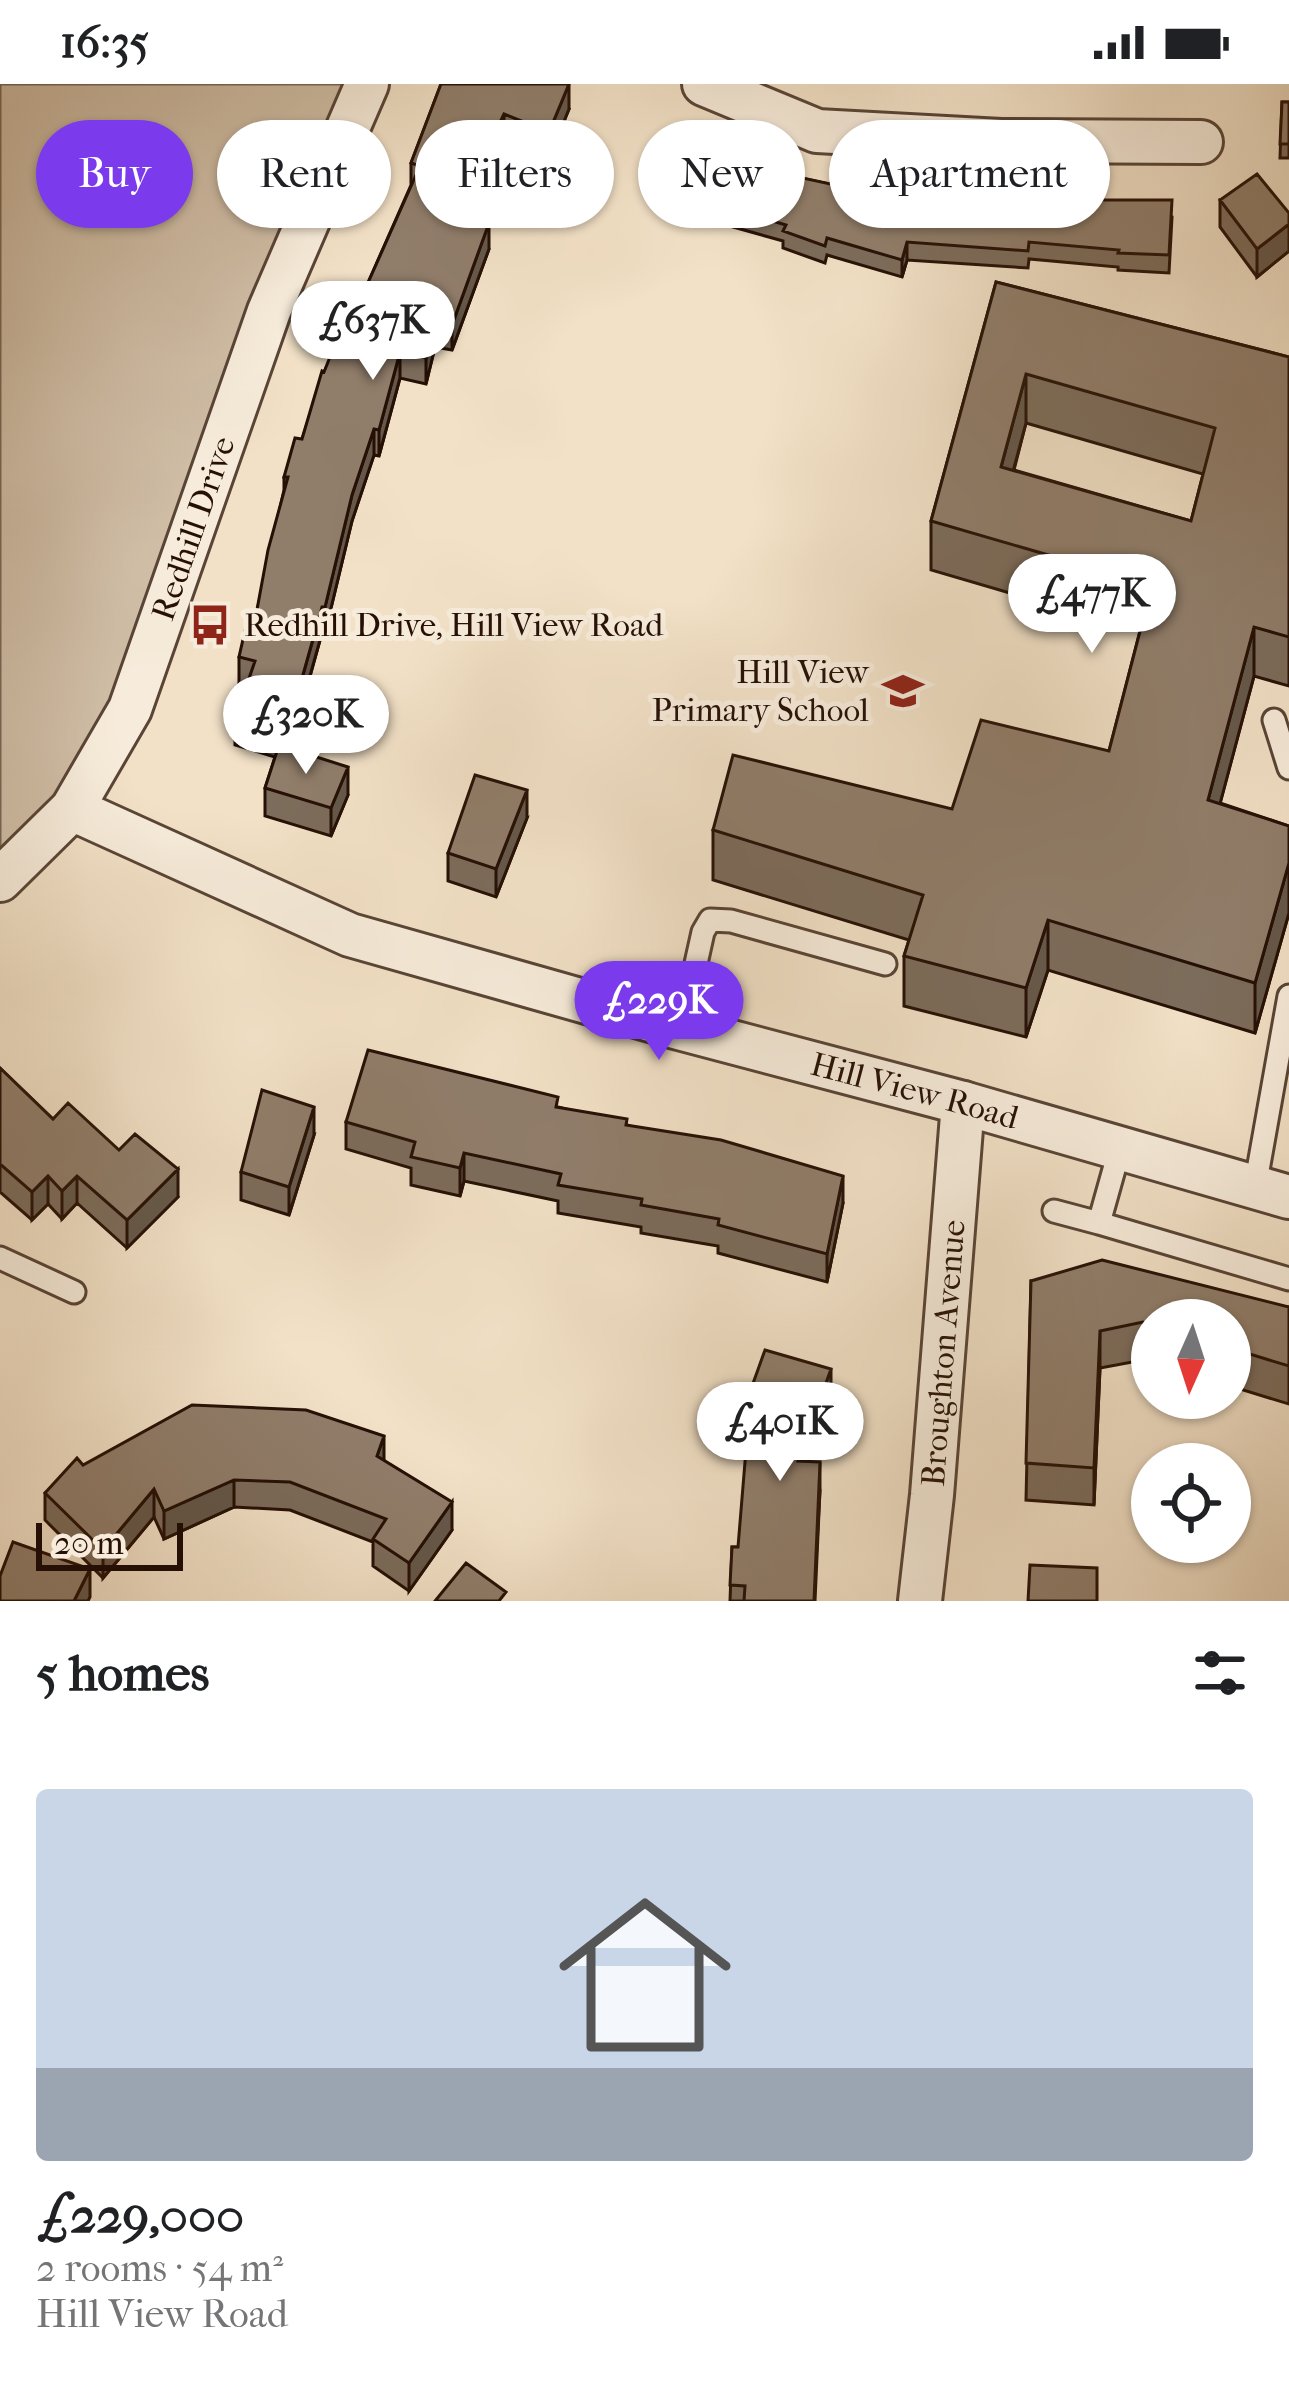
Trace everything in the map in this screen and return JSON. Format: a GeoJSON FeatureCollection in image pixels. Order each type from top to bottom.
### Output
{"type":"FeatureCollection","features":[{"type":"Feature","properties":{"kind":"street","name":"Redhill Drive"},"geometry":{"type":"LineString","coordinates":[[0,880],[72,809],[130,709],[269,311],[367,84]]}},
{"type":"Feature","properties":{"kind":"street"},"geometry":{"type":"LineString","coordinates":[[704,84],[817,131],[1001,141],[1201,142]]}},
{"type":"Feature","properties":{"kind":"street","name":"Hill View Road"},"geometry":{"type":"LineString","coordinates":[[72,809],[350,935],[1272,1192]]}},
{"type":"Feature","properties":{"kind":"street","name":"Broughton Avenue"},"geometry":{"type":"LineString","coordinates":[[920,1601],[963,1103]]}},
{"type":"Feature","properties":{"kind":"lane"},"geometry":{"type":"LineString","coordinates":[[1274,720],[1289,768]]}},
{"type":"Feature","properties":{"kind":"lane"},"geometry":{"type":"LineString","coordinates":[[675,1027],[710,920],[731,921],[885,964]]}},
{"type":"Feature","properties":{"kind":"lane"},"geometry":{"type":"LineString","coordinates":[[1272,1192],[1289,996]]}},
{"type":"Feature","properties":{"kind":"lane"},"geometry":{"type":"LineString","coordinates":[[1099,1223],[1120,1148]]}},
{"type":"Feature","properties":{"kind":"lane"},"geometry":{"type":"LineString","coordinates":[[1054,1211],[1289,1279]]}},
{"type":"Feature","properties":{"kind":"lane"},"geometry":{"type":"LineString","coordinates":[[0,1258],[74,1292]]}},
{"type":"Feature","properties":{"kind":"shaded area"},"geometry":{"type":"Polygon","coordinates":[[[0,84],[367,84],[353,120],[217,120],[217,228],[312,228],[130,709],[0,872],[0,84]]]}},
{"type":"Feature","properties":{"kind":"building"},"geometry":{"type":"Polygon","coordinates":[[[441,84],[569,84],[554,120],[519,120],[504,114],[501,120],[427,120],[441,84]]]}},
{"type":"Feature","properties":{"kind":"building"},"geometry":{"type":"Polygon","coordinates":[[[1282,102],[1289,102],[1289,144],[1280,144],[1282,102]]]}},
{"type":"Feature","properties":{"kind":"building"},"geometry":{"type":"Polygon","coordinates":[[[1257,174],[1289,213],[1289,224],[1257,249],[1220,200],[1257,174]]]}},
{"type":"Feature","properties":{"kind":"building"},"geometry":{"type":"Polygon","coordinates":[[[415,177],[415,228],[487,228],[452,325],[435,321],[426,358],[400,352],[379,430],[374,429],[352,495],[297,696],[314,701],[302,739],[235,719],[255,661],[239,657],[249,613],[256,615],[295,438],[302,439],[322,371],[356,292],[363,294],[415,177]]]}},
{"type":"Feature","properties":{"kind":"building"},"geometry":{"type":"Polygon","coordinates":[[[805,179],[829,184],[829,228],[1110,228],[1110,200],[1172,200],[1169,255],[1029,242],[1028,251],[907,242],[902,260],[827,238],[825,246],[783,231],[805,228],[805,179]]]}},
{"type":"Feature","properties":{"kind":"building"},"geometry":{"type":"Polygon","coordinates":[[[996,282],[1289,357],[1289,637],[1254,627],[1208,800],[1289,826],[1289,863],[1255,983],[1048,920],[1026,988],[904,956],[923,895],[713,830],[733,755],[952,809],[981,720],[1109,751],[1152,585],[931,521],[996,282]],[[1026,374],[1001,467],[1191,521],[1215,428],[1026,374]]]}},
{"type":"Feature","properties":{"kind":"building"},"geometry":{"type":"Polygon","coordinates":[[[279,745],[348,767],[331,808],[265,788],[279,745]]]}},
{"type":"Feature","properties":{"kind":"building"},"geometry":{"type":"Polygon","coordinates":[[[475,775],[527,790],[496,869],[448,853],[475,775]]]}},
{"type":"Feature","properties":{"kind":"building"},"geometry":{"type":"Polygon","coordinates":[[[368,1050],[558,1097],[556,1107],[627,1119],[626,1125],[721,1140],[843,1176],[827,1254],[718,1225],[719,1219],[641,1205],[642,1199],[558,1185],[561,1174],[464,1153],[460,1168],[411,1157],[415,1142],[346,1122],[368,1050]]]}},
{"type":"Feature","properties":{"kind":"building"},"geometry":{"type":"Polygon","coordinates":[[[0,1068],[53,1119],[68,1103],[119,1150],[135,1134],[178,1169],[127,1220],[77,1176],[62,1191],[48,1176],[32,1192],[0,1164],[0,1068]]]}},
{"type":"Feature","properties":{"kind":"building"},"geometry":{"type":"Polygon","coordinates":[[[262,1090],[314,1107],[289,1187],[241,1172],[262,1090]]]}},
{"type":"Feature","properties":{"kind":"building"},"geometry":{"type":"Polygon","coordinates":[[[1102,1260],[1289,1307],[1289,1366],[1251,1354],[1251,1299],[1131,1299],[1131,1325],[1100,1331],[1094,1468],[1026,1463],[1031,1281],[1102,1260]]]}},
{"type":"Feature","properties":{"kind":"building"},"geometry":{"type":"Polygon","coordinates":[[[765,1350],[831,1369],[798,1461],[820,1462],[814,1601],[744,1601],[745,1586],[730,1585],[732,1547],[738,1547],[751,1389],[765,1350]]]}},
{"type":"Feature","properties":{"kind":"building"},"geometry":{"type":"Polygon","coordinates":[[[192,1405],[306,1410],[384,1436],[377,1456],[452,1502],[409,1563],[373,1539],[386,1519],[290,1482],[234,1480],[164,1511],[154,1489],[103,1550],[45,1493],[77,1458],[83,1465],[192,1405]]]}},
{"type":"Feature","properties":{"kind":"building"},"geometry":{"type":"Polygon","coordinates":[[[13,1542],[90,1569],[74,1601],[0,1601],[0,1576],[13,1542]]]}},
{"type":"Feature","properties":{"kind":"building"},"geometry":{"type":"Polygon","coordinates":[[[466,1563],[506,1592],[499,1601],[435,1601],[466,1563]]]}},
{"type":"Feature","properties":{"kind":"building"},"geometry":{"type":"Polygon","coordinates":[[[1030,1565],[1097,1568],[1097,1601],[1028,1601],[1030,1565]]]}},
{"type":"Feature","properties":{"kind":"place","name":"Redhill Drive, Hill View Road"},"geometry":{"type":"Point","coordinates":[210,625]}},
{"type":"Feature","properties":{"kind":"place","name":"Hill View Primary School"},"geometry":{"type":"Point","coordinates":[903,691]}}]}
